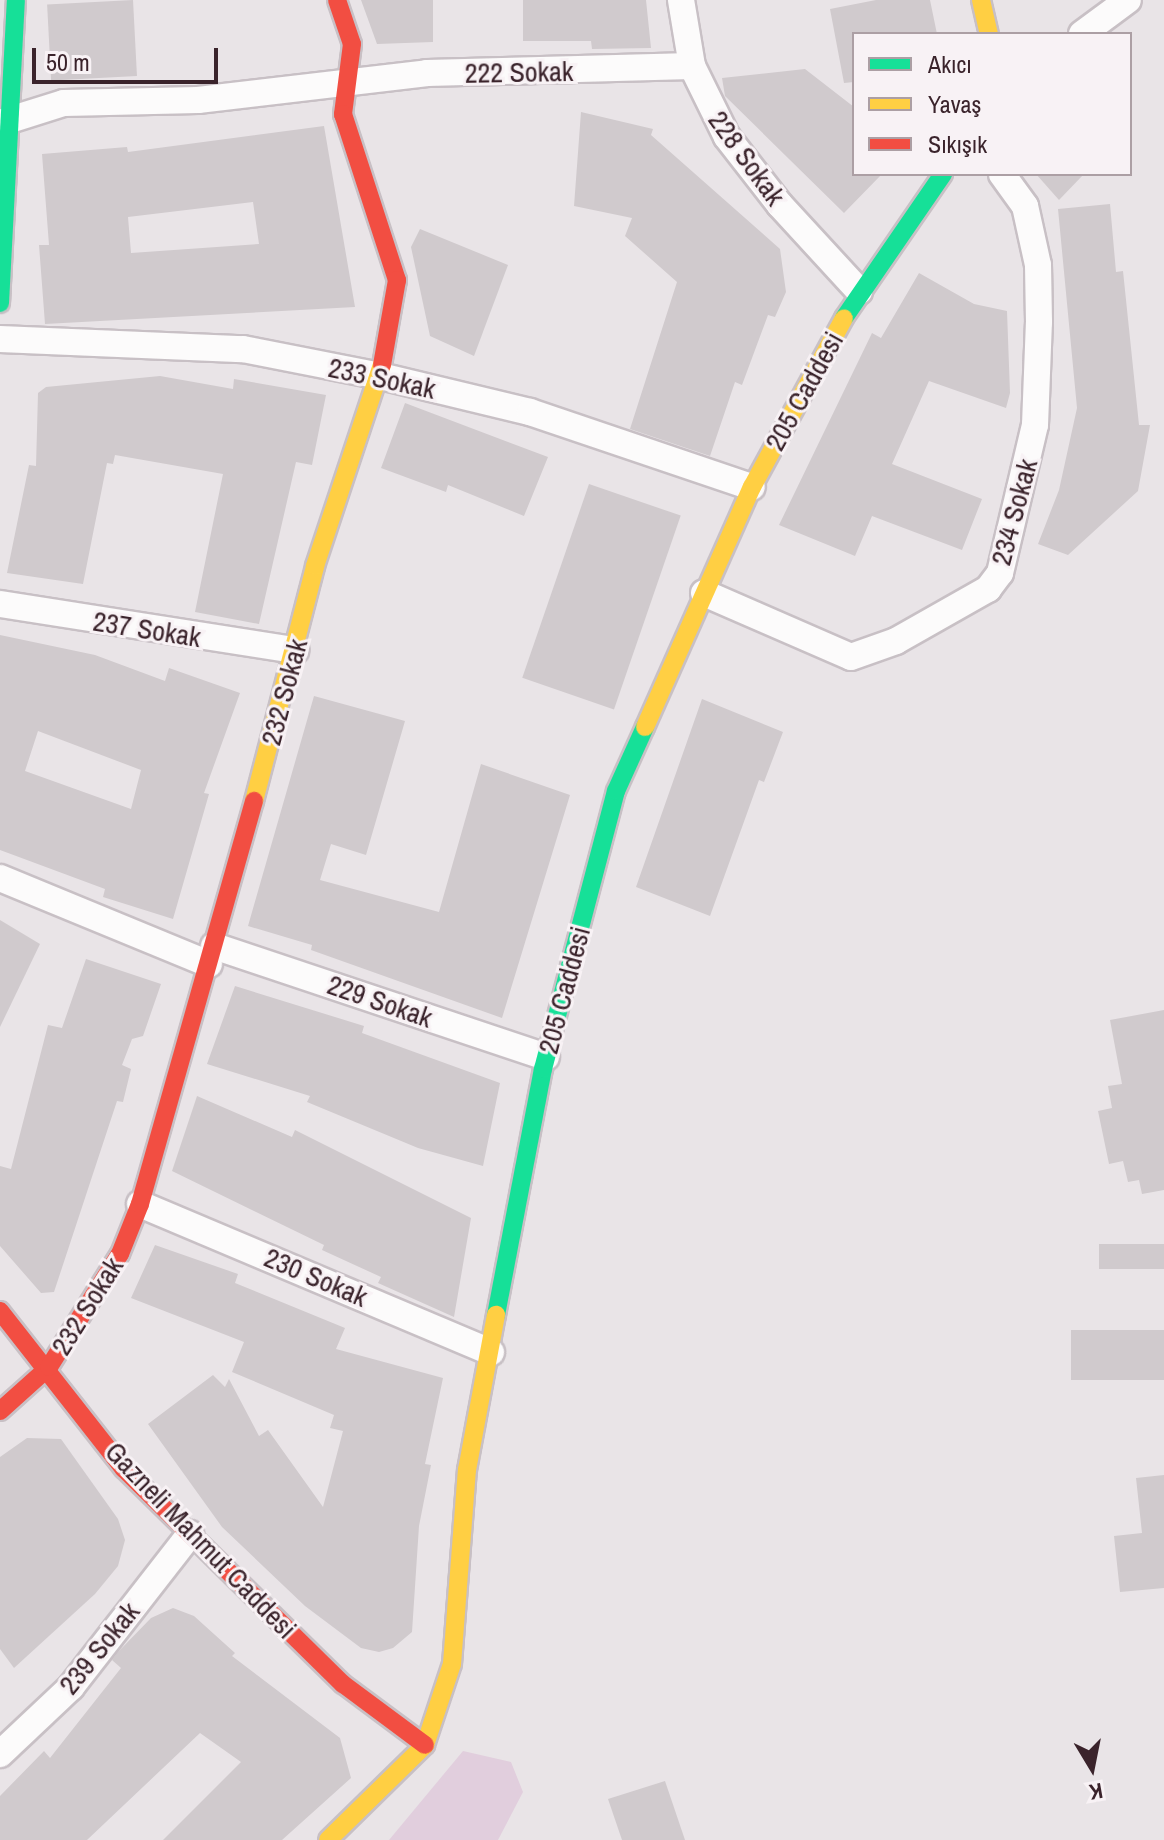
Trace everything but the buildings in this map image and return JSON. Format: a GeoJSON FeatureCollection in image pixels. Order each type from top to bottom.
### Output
{"type":"FeatureCollection","features":[{"type":"Feature","properties":{"kind":"street"},"geometry":{"type":"LineString","coordinates":[[0,303],[9,200],[4,123],[16,0]]}},
{"type":"Feature","properties":{"kind":"street","name":"232 Sokak"},"geometry":{"type":"LineString","coordinates":[[0,1411],[49,1367],[120,1254],[140,1204],[295,650],[315,566],[380,376],[397,280],[343,114],[352,44],[337,0]]}},
{"type":"Feature","properties":{"kind":"street","name":"228 Sokak"},"geometry":{"type":"LineString","coordinates":[[681,0],[692,66],[727,137],[780,205],[859,291]]}},
{"type":"Feature","properties":{"kind":"street"},"geometry":{"type":"LineString","coordinates":[[981,0],[989,32]]}},
{"type":"Feature","properties":{"kind":"street"},"geometry":{"type":"LineString","coordinates":[[1085,32],[1128,0]]}},
{"type":"Feature","properties":{"kind":"street","name":"222 Sokak"},"geometry":{"type":"LineString","coordinates":[[4,123],[64,103],[198,100],[347,86],[427,73],[692,66]]}},
{"type":"Feature","properties":{"kind":"street","name":"205 Caddesi"},"geometry":{"type":"LineString","coordinates":[[328,1840],[425,1745],[452,1664],[467,1470],[546,1057],[616,791],[752,487],[859,291],[942,176]]}},
{"type":"Feature","properties":{"kind":"street","name":"234 Sokak"},"geometry":{"type":"LineString","coordinates":[[704,593],[851,657],[896,641],[988,589],[1000,573],[1035,425],[1039,322],[1038,265],[1025,206],[1003,176]]}},
{"type":"Feature","properties":{"kind":"street","name":"233 Sokak"},"geometry":{"type":"LineString","coordinates":[[0,339],[243,349],[380,376],[530,412],[752,487]]}},
{"type":"Feature","properties":{"kind":"street","name":"237 Sokak"},"geometry":{"type":"LineString","coordinates":[[0,604],[295,650]]}},
{"type":"Feature","properties":{"kind":"street","name":"229 Sokak"},"geometry":{"type":"LineString","coordinates":[[0,878],[211,955],[546,1057]]}},
{"type":"Feature","properties":{"kind":"street","name":"230 Sokak"},"geometry":{"type":"LineString","coordinates":[[140,1204],[491,1352]]}},
{"type":"Feature","properties":{"kind":"street","name":"Gazneli Mahmut Caddesi"},"geometry":{"type":"LineString","coordinates":[[0,1311],[49,1367],[124,1469],[343,1684],[425,1745]]}},
{"type":"Feature","properties":{"kind":"street","name":"239 Sokak"},"geometry":{"type":"LineString","coordinates":[[0,1754],[71,1687],[190,1534]]}},
{"type":"Feature","properties":{"kind":"shaded area"},"geometry":{"type":"Polygon","coordinates":[[[463,1751],[511,1762],[523,1792],[498,1840],[389,1840],[463,1751]]]}},
{"type":"Feature","properties":{"kind":"traffic: fast"},"geometry":{"type":"LineString","coordinates":[[0,303],[16,0]]}},
{"type":"Feature","properties":{"kind":"traffic: fast"},"geometry":{"type":"LineString","coordinates":[[844,318],[942,176]]}},
{"type":"Feature","properties":{"kind":"traffic: fast"},"geometry":{"type":"LineString","coordinates":[[496,1315],[543,1069],[616,791],[645,727]]}},
{"type":"Feature","properties":{"kind":"traffic: slow"},"geometry":{"type":"LineString","coordinates":[[981,0],[989,32]]}},
{"type":"Feature","properties":{"kind":"traffic: slow"},"geometry":{"type":"LineString","coordinates":[[645,727],[752,487],[844,318]]}},
{"type":"Feature","properties":{"kind":"traffic: slow"},"geometry":{"type":"LineString","coordinates":[[254,801],[315,566],[382,365]]}},
{"type":"Feature","properties":{"kind":"traffic: slow"},"geometry":{"type":"LineString","coordinates":[[328,1840],[425,1745],[452,1664],[467,1470],[496,1315]]}},
{"type":"Feature","properties":{"kind":"traffic: jam"},"geometry":{"type":"LineString","coordinates":[[337,0],[352,44],[343,114],[397,280],[382,365]]}},
{"type":"Feature","properties":{"kind":"traffic: jam"},"geometry":{"type":"LineString","coordinates":[[0,1411],[49,1367],[120,1254],[140,1204],[254,801]]}},
{"type":"Feature","properties":{"kind":"traffic: jam"},"geometry":{"type":"LineString","coordinates":[[0,1311],[124,1469],[343,1684],[425,1745]]}}]}
